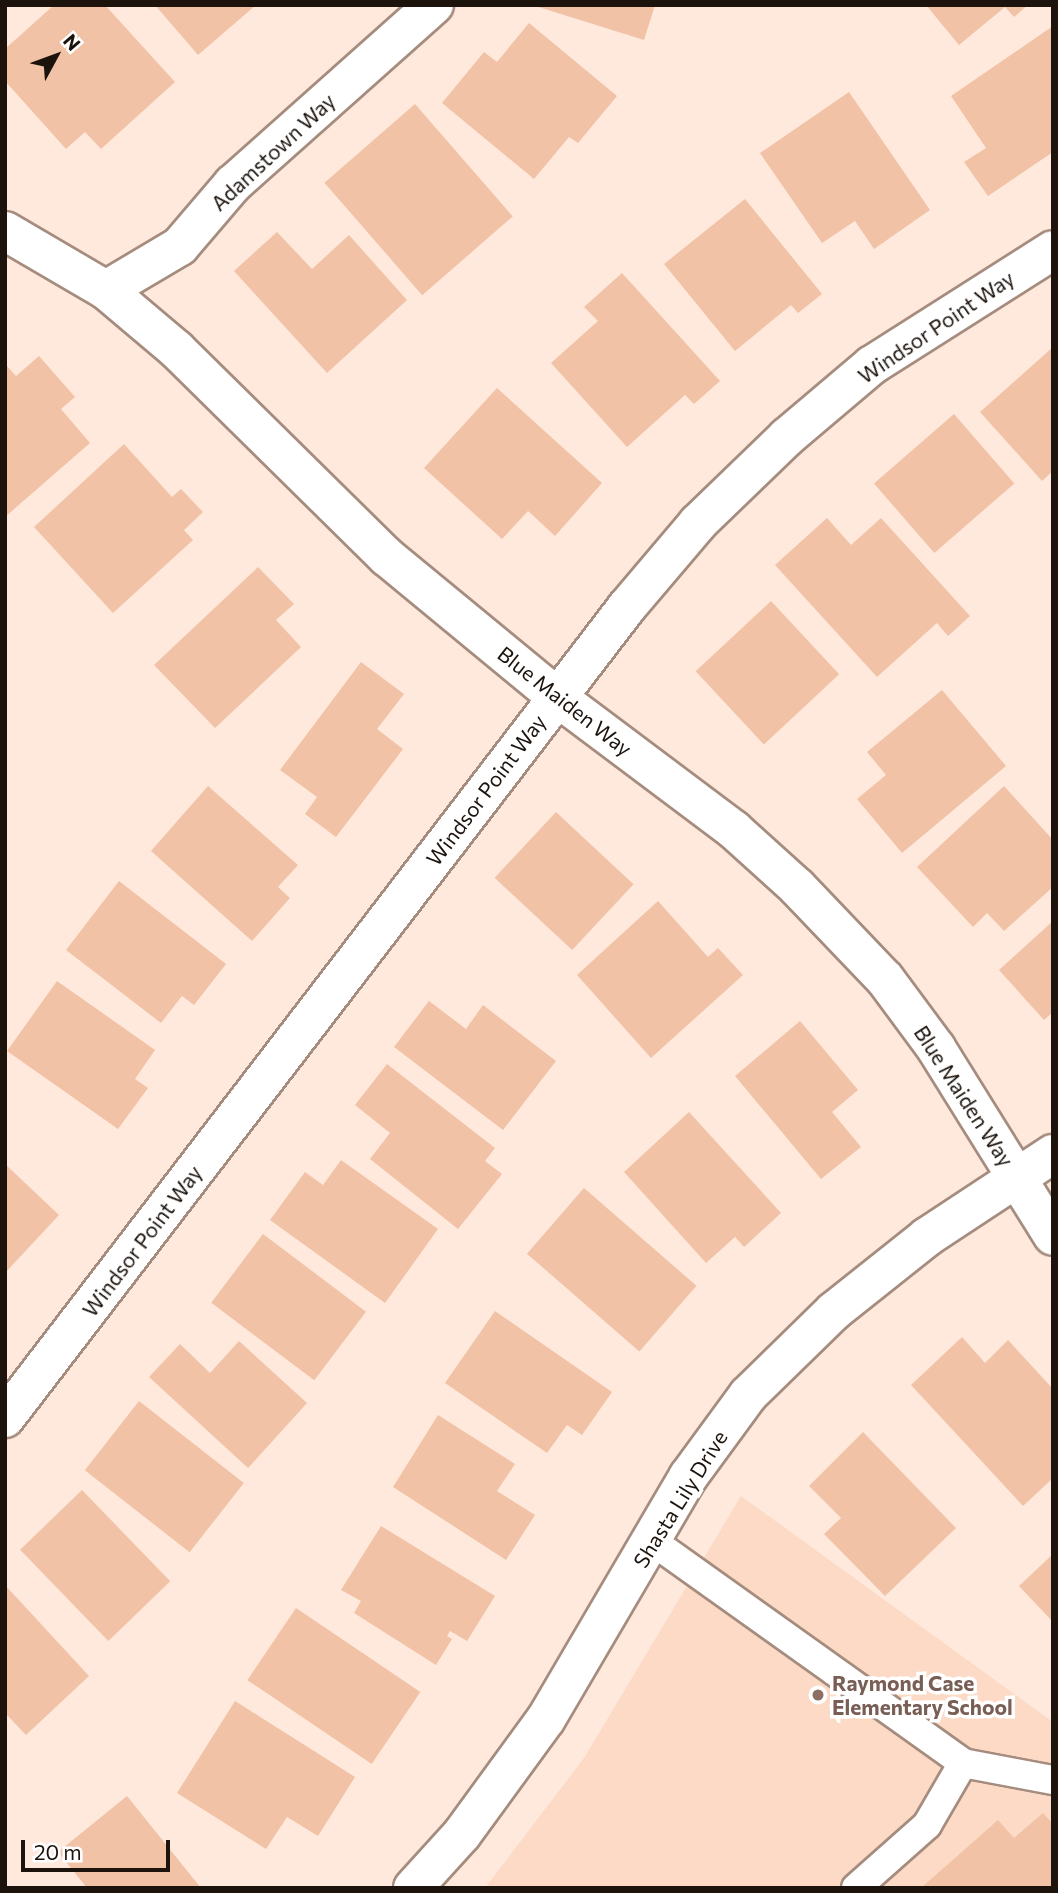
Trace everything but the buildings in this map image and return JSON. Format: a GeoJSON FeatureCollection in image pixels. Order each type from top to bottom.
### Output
{"type":"FeatureCollection","features":[{"type":"Feature","properties":{"kind":"street","name":"Adamstown Way"},"geometry":{"type":"LineString","coordinates":[[106,290],[180,246],[233,184],[434,5]]}},
{"type":"Feature","properties":{"kind":"street","name":"Blue Maiden Way"},"geometry":{"type":"LineString","coordinates":[[5,231],[106,290],[177,350],[387,557],[557,697],[734,830],[797,887],[885,979],[936,1048],[1053,1236]]}},
{"type":"Feature","properties":{"kind":"street","name":"Windsor Point Way"},"geometry":{"type":"LineString","coordinates":[[5,1418],[557,697],[698,523],[787,437],[872,365],[1053,250]]}},
{"type":"Feature","properties":{"kind":"street","name":"Shasta Lily Drive"},"geometry":{"type":"LineString","coordinates":[[429,1882],[546,1719],[688,1477],[748,1395],[834,1311],[953,1217],[1053,1154]]}},
{"type":"Feature","properties":{"kind":"lane"},"geometry":{"type":"LineString","coordinates":[[652,1541],[963,1763],[1053,1780]]}},
{"type":"Feature","properties":{"kind":"lane"},"geometry":{"type":"LineString","coordinates":[[856,1888],[927,1825],[963,1763]]}},
{"type":"Feature","properties":{"kind":"shaded area","name":"Raymond Case Elementary School"},"geometry":{"type":"Polygon","coordinates":[[[741,1496],[1053,1722],[1053,1888],[485,1888],[584,1758],[741,1496]]]}},
{"type":"Feature","properties":{"kind":"place","name":"Raymond Case Elementary School"},"geometry":{"type":"Point","coordinates":[818,1695]}}]}
